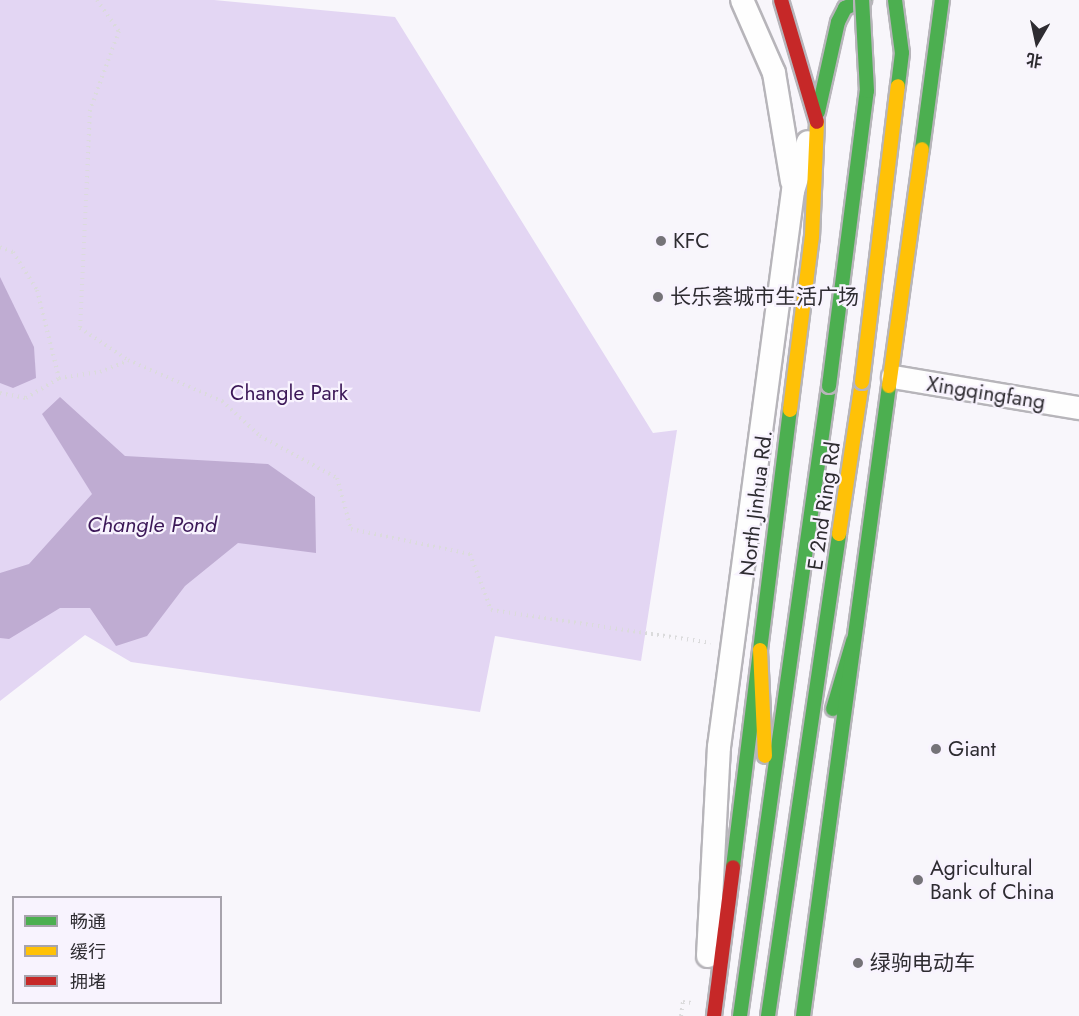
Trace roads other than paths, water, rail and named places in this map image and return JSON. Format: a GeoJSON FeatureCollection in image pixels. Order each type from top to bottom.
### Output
{"type":"FeatureCollection","features":[{"type":"Feature","properties":{"kind":"main road","name":"North Jinhua Rd."},"geometry":{"type":"LineString","coordinates":[[714,1016],[812,237],[817,115],[781,0]]}},
{"type":"Feature","properties":{"kind":"main road"},"geometry":{"type":"LineString","coordinates":[[817,115],[838,22],[845,8],[865,0],[894,2],[913,18]]}},
{"type":"Feature","properties":{"kind":"main road","name":"E 2nd Ring Rd"},"geometry":{"type":"LineString","coordinates":[[740,1016],[829,386],[867,91],[865,0]]}},
{"type":"Feature","properties":{"kind":"main road","name":"E 2nd Ring Rd"},"geometry":{"type":"LineString","coordinates":[[768,1016],[862,382],[902,53],[895,0]]}},
{"type":"Feature","properties":{"kind":"main road"},"geometry":{"type":"LineString","coordinates":[[803,1016],[893,377],[942,0]]}},
{"type":"Feature","properties":{"kind":"main road"},"geometry":{"type":"LineString","coordinates":[[920,36],[929,102]]}},
{"type":"Feature","properties":{"kind":"main road"},"geometry":{"type":"LineString","coordinates":[[795,834],[854,641]]}},
{"type":"Feature","properties":{"kind":"main road"},"geometry":{"type":"LineString","coordinates":[[760,650],[768,830]]}},
{"type":"Feature","properties":{"kind":"street"},"geometry":{"type":"LineString","coordinates":[[742,0],[774,73],[793,191]]}},
{"type":"Feature","properties":{"kind":"street"},"geometry":{"type":"LineString","coordinates":[[691,1009],[719,747],[793,191],[817,115]]}},
{"type":"Feature","properties":{"kind":"street","name":"Xingqingfang"},"geometry":{"type":"LineString","coordinates":[[893,377],[1079,408]]}},
{"type":"Feature","properties":{"kind":"water"},"geometry":{"type":"Polygon","coordinates":[[[0,277],[34,347],[36,378],[13,388],[0,383],[0,277]]]}},
{"type":"Feature","properties":{"kind":"water","name":"Changle Pond"},"geometry":{"type":"Polygon","coordinates":[[[60,397],[125,456],[268,464],[315,497],[316,553],[238,543],[185,586],[147,636],[116,646],[90,608],[60,608],[9,639],[0,638],[0,573],[29,564],[92,494],[42,414],[60,397]]]}},
{"type":"Feature","properties":{"kind":"place","name":"KFC"},"geometry":{"type":"Point","coordinates":[661,241]}},
{"type":"Feature","properties":{"kind":"place","name":"长乐荟城市生活广场"},"geometry":{"type":"Point","coordinates":[658,297]}},
{"type":"Feature","properties":{"kind":"place","name":"Giant"},"geometry":{"type":"Point","coordinates":[936,749]}},
{"type":"Feature","properties":{"kind":"place","name":"Agricultural Bank of China"},"geometry":{"type":"Point","coordinates":[918,880]}},
{"type":"Feature","properties":{"kind":"place","name":"绿驹电动车"},"geometry":{"type":"Point","coordinates":[858,963]}},
{"type":"Feature","properties":{"kind":"park label","name":"Changle Park"},"geometry":{"type":"Point","coordinates":[289,393]}}]}
